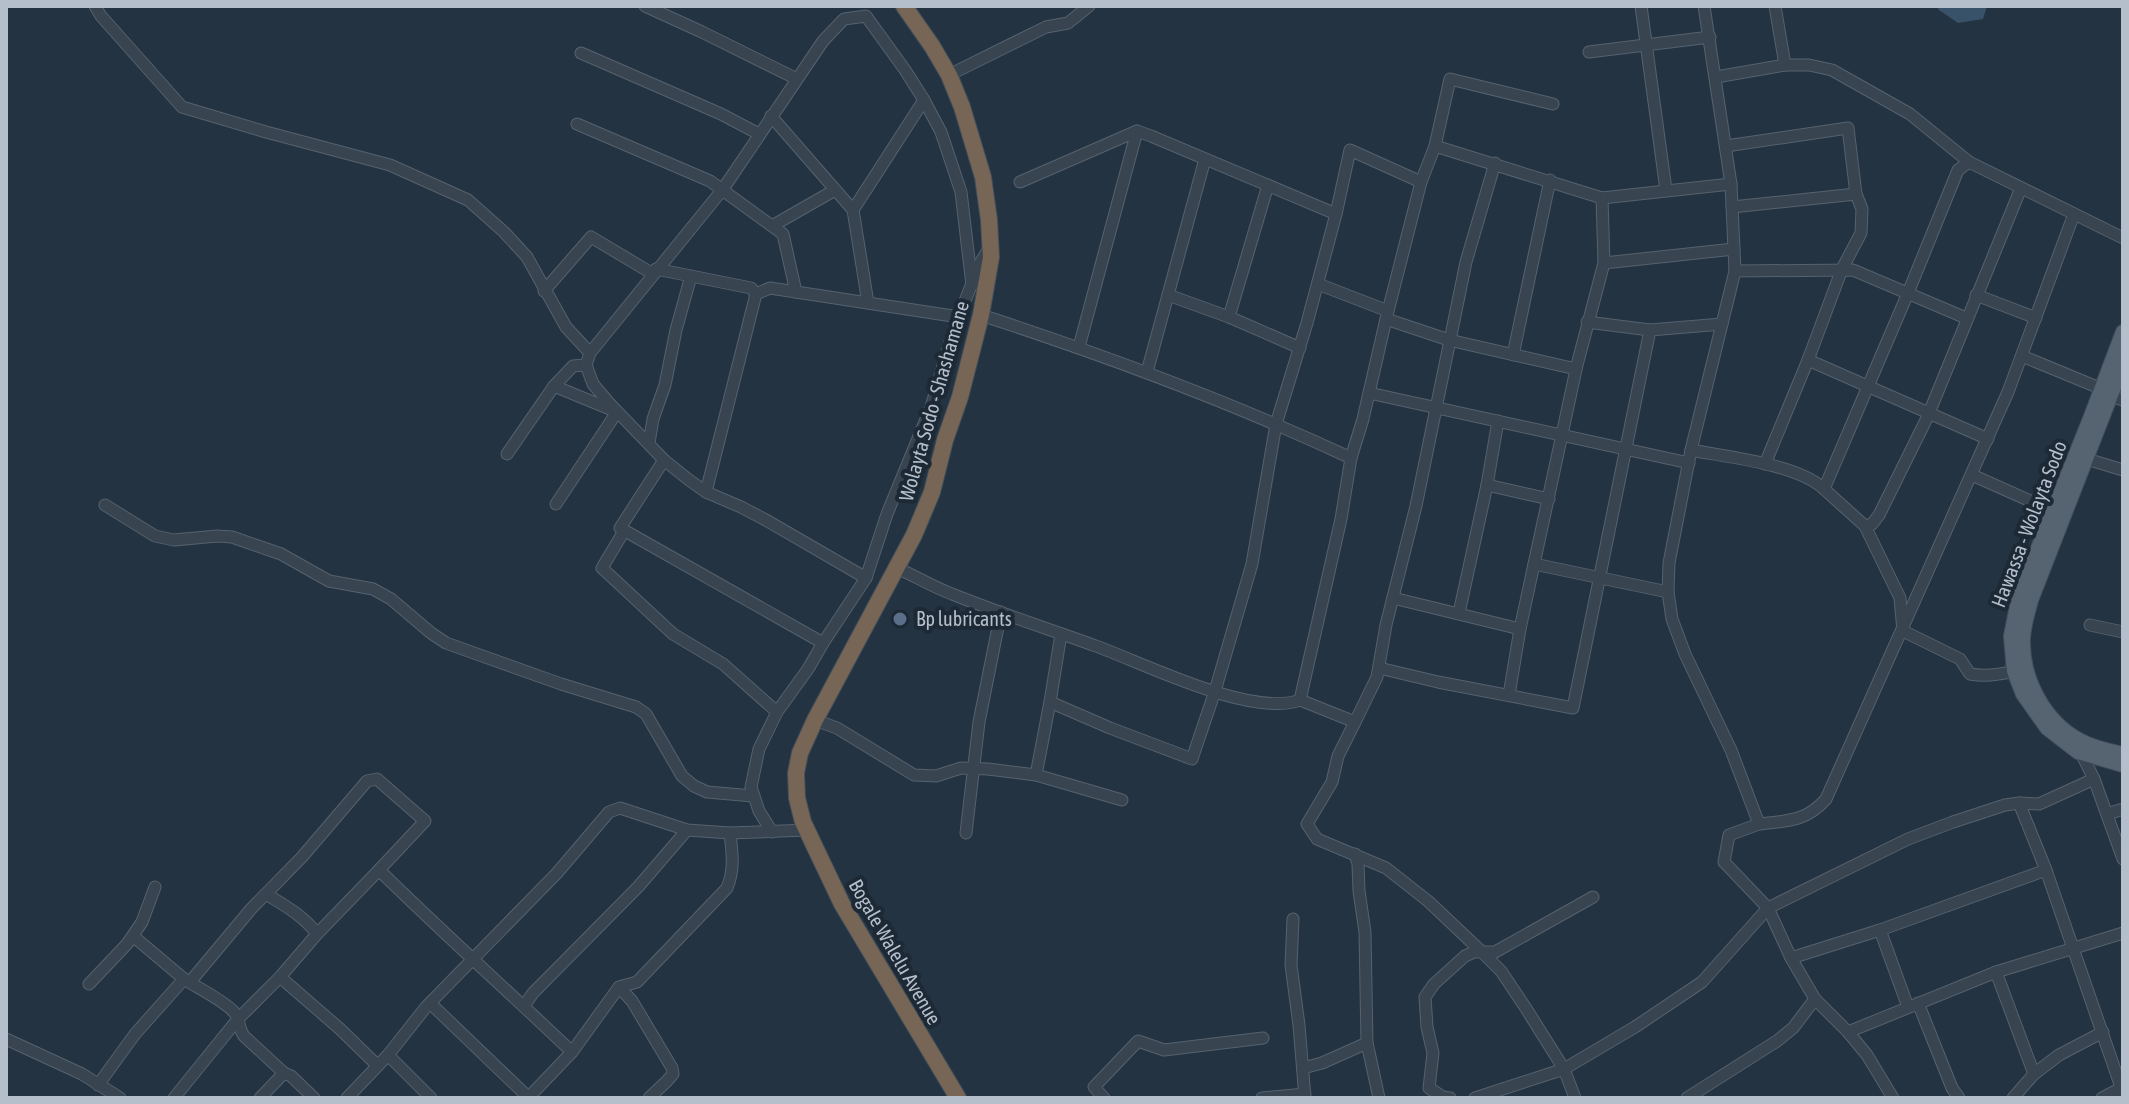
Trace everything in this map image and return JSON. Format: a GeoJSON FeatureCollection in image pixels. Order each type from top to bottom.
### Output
{"type":"FeatureCollection","features":[{"type":"Feature","properties":{"kind":"highway","name":"Wolayta Sodo - Shashamane"},"geometry":{"type":"LineString","coordinates":[[797,798],[796,773],[800,753],[914,535],[932,492],[981,315],[991,257],[983,177],[969,128],[949,75],[904,6]]}},
{"type":"Feature","properties":{"kind":"highway","name":"Bogale Walelu Avenue"},"geometry":{"type":"LineString","coordinates":[[797,798],[805,826],[842,904],[958,1098]]}},
{"type":"Feature","properties":{"kind":"main road","name":"Hawassa - Wolayta Sodo"},"geometry":{"type":"LineString","coordinates":[[2112,395],[2123,332]]}},
{"type":"Feature","properties":{"kind":"main road","name":"Hawassa - Wolayta Sodo"},"geometry":{"type":"LineString","coordinates":[[2079,746],[2051,725],[2014,671],[2011,636],[2019,596],[2053,511],[2112,395],[2123,364]]}},
{"type":"Feature","properties":{"kind":"main road","name":"Hawassa - Wolayta Sodo"},"geometry":{"type":"LineString","coordinates":[[2034,702],[2023,649],[2026,619],[2081,457]]}},
{"type":"Feature","properties":{"kind":"main road"},"geometry":{"type":"LineString","coordinates":[[2079,746],[2123,754]]}},
{"type":"Feature","properties":{"kind":"main road"},"geometry":{"type":"LineString","coordinates":[[2079,746],[2123,765]]}},
{"type":"Feature","properties":{"kind":"street"},"geometry":{"type":"LineString","coordinates":[[95,6],[182,107],[390,165],[468,200],[527,257],[566,327],[590,353]]}},
{"type":"Feature","properties":{"kind":"street"},"geometry":{"type":"LineString","coordinates":[[645,6],[797,79]]}},
{"type":"Feature","properties":{"kind":"street"},"geometry":{"type":"LineString","coordinates":[[949,75],[1046,27],[1068,23],[1089,6]]}},
{"type":"Feature","properties":{"kind":"street"},"geometry":{"type":"LineString","coordinates":[[1641,6],[1666,190]]}},
{"type":"Feature","properties":{"kind":"street"},"geometry":{"type":"LineString","coordinates":[[1704,6],[1731,184],[1735,271],[1690,456],[1669,563],[1668,592],[1672,619],[1685,654],[1731,750],[1759,824]]}},
{"type":"Feature","properties":{"kind":"street"},"geometry":{"type":"LineString","coordinates":[[1775,6],[1785,65]]}},
{"type":"Feature","properties":{"kind":"street"},"geometry":{"type":"LineString","coordinates":[[866,578],[764,519],[706,492],[664,460],[593,384],[586,365],[590,353],[723,189],[823,41],[844,19],[866,16],[905,70],[941,132],[961,192],[972,285]]}},
{"type":"Feature","properties":{"kind":"street"},"geometry":{"type":"LineString","coordinates":[[1589,52],[1710,37]]}},
{"type":"Feature","properties":{"kind":"street"},"geometry":{"type":"LineString","coordinates":[[581,53],[721,114],[759,134]]}},
{"type":"Feature","properties":{"kind":"street"},"geometry":{"type":"LineString","coordinates":[[1716,77],[1785,65],[1809,65],[1832,70],[1910,114],[1969,162],[2123,238]]}},
{"type":"Feature","properties":{"kind":"street"},"geometry":{"type":"LineString","coordinates":[[1300,700],[1341,519],[1351,458],[1421,182],[1435,146],[1450,79],[1553,104]]}},
{"type":"Feature","properties":{"kind":"street"},"geometry":{"type":"LineString","coordinates":[[853,210],[924,100]]}},
{"type":"Feature","properties":{"kind":"street"},"geometry":{"type":"LineString","coordinates":[[771,116],[853,210],[868,303]]}},
{"type":"Feature","properties":{"kind":"street"},"geometry":{"type":"LineString","coordinates":[[577,124],[710,181],[783,234],[796,292]]}},
{"type":"Feature","properties":{"kind":"street"},"geometry":{"type":"LineString","coordinates":[[1726,146],[1848,128],[1856,194],[1862,209],[1861,233],[1842,269],[1765,464]]}},
{"type":"Feature","properties":{"kind":"street"},"geometry":{"type":"LineString","coordinates":[[1079,347],[1137,131]]}},
{"type":"Feature","properties":{"kind":"street"},"geometry":{"type":"LineString","coordinates":[[1020,182],[1137,131],[1336,214]]}},
{"type":"Feature","properties":{"kind":"street"},"geometry":{"type":"LineString","coordinates":[[1435,146],[1602,198],[1731,184]]}},
{"type":"Feature","properties":{"kind":"street"},"geometry":{"type":"LineString","coordinates":[[1050,702],[1192,759],[1252,564],[1276,424],[1318,284],[1350,150],[1421,182]]}},
{"type":"Feature","properties":{"kind":"street"},"geometry":{"type":"LineString","coordinates":[[1147,372],[1205,159]]}},
{"type":"Feature","properties":{"kind":"street"},"geometry":{"type":"LineString","coordinates":[[1824,489],[1958,170],[1969,162]]}},
{"type":"Feature","properties":{"kind":"street"},"geometry":{"type":"LineString","coordinates":[[1495,163],[1466,262],[1416,506],[1374,687],[1338,756],[1332,782],[1307,824],[1317,839],[1386,868],[1428,901],[1501,971],[1564,1069],[1575,1098]]}},
{"type":"Feature","properties":{"kind":"street"},"geometry":{"type":"LineString","coordinates":[[1513,355],[1550,180]]}},
{"type":"Feature","properties":{"kind":"street"},"geometry":{"type":"LineString","coordinates":[[1229,317],[1268,185]]}},
{"type":"Feature","properties":{"kind":"street"},"geometry":{"type":"LineString","coordinates":[[1865,526],[1872,524],[1879,515],[1929,414],[2021,188]]}},
{"type":"Feature","properties":{"kind":"street"},"geometry":{"type":"LineString","coordinates":[[772,226],[835,190]]}},
{"type":"Feature","properties":{"kind":"street"},"geometry":{"type":"LineString","coordinates":[[1732,207],[1856,194]]}},
{"type":"Feature","properties":{"kind":"street"},"geometry":{"type":"LineString","coordinates":[[1509,695],[1520,629],[1576,369],[1604,263],[1602,198]]}},
{"type":"Feature","properties":{"kind":"street"},"geometry":{"type":"LineString","coordinates":[[1893,1098],[1867,1055],[1815,999],[1791,958],[1768,908],[1724,862],[1729,835],[1759,824],[1808,816],[1826,799],[1988,439],[2074,214]]}},
{"type":"Feature","properties":{"kind":"street"},"geometry":{"type":"LineString","coordinates":[[544,291],[591,237],[654,272],[751,288],[756,294]]}},
{"type":"Feature","properties":{"kind":"street"},"geometry":{"type":"LineString","coordinates":[[772,832],[759,811],[751,787],[759,749],[777,712],[866,578],[887,514],[931,407],[959,317],[979,265],[991,246]]}},
{"type":"Feature","properties":{"kind":"street"},"geometry":{"type":"LineString","coordinates":[[1604,263],[1734,249]]}},
{"type":"Feature","properties":{"kind":"street"},"geometry":{"type":"LineString","coordinates":[[1735,271],[1842,269],[1862,272],[1966,318]]}},
{"type":"Feature","properties":{"kind":"street"},"geometry":{"type":"LineString","coordinates":[[649,443],[691,276]]}},
{"type":"Feature","properties":{"kind":"street"},"geometry":{"type":"LineString","coordinates":[[1318,284],[1449,340],[1576,369]]}},
{"type":"Feature","properties":{"kind":"street"},"geometry":{"type":"LineString","coordinates":[[756,294],[770,288],[959,317]]}},
{"type":"Feature","properties":{"kind":"street"},"geometry":{"type":"LineString","coordinates":[[706,492],[756,294]]}},
{"type":"Feature","properties":{"kind":"street"},"geometry":{"type":"LineString","coordinates":[[1168,295],[1300,348]]}},
{"type":"Feature","properties":{"kind":"street"},"geometry":{"type":"LineString","coordinates":[[1976,295],[2036,318]]}},
{"type":"Feature","properties":{"kind":"street"},"geometry":{"type":"LineString","coordinates":[[981,315],[1147,372],[1351,458]]}},
{"type":"Feature","properties":{"kind":"street"},"geometry":{"type":"LineString","coordinates":[[1587,322],[1650,330],[1722,324]]}},
{"type":"Feature","properties":{"kind":"street"},"geometry":{"type":"LineString","coordinates":[[1379,668],[1573,708],[1650,330]]}},
{"type":"Feature","properties":{"kind":"street"},"geometry":{"type":"LineString","coordinates":[[2022,356],[2112,395]]}},
{"type":"Feature","properties":{"kind":"street"},"geometry":{"type":"LineString","coordinates":[[1808,360],[1988,439]]}},
{"type":"Feature","properties":{"kind":"street"},"geometry":{"type":"LineString","coordinates":[[507,454],[554,386],[573,366],[586,365]]}},
{"type":"Feature","properties":{"kind":"street"},"geometry":{"type":"LineString","coordinates":[[554,386],[617,412]]}},
{"type":"Feature","properties":{"kind":"street"},"geometry":{"type":"LineString","coordinates":[[1369,393],[1627,449],[1765,464],[1819,484],[1865,526],[1900,598],[1903,631]]}},
{"type":"Feature","properties":{"kind":"street"},"geometry":{"type":"LineString","coordinates":[[556,504],[617,412]]}},
{"type":"Feature","properties":{"kind":"street"},"geometry":{"type":"LineString","coordinates":[[1459,613],[1498,421]]}},
{"type":"Feature","properties":{"kind":"street"},"geometry":{"type":"LineString","coordinates":[[2081,457],[2123,470]]}},
{"type":"Feature","properties":{"kind":"street"},"geometry":{"type":"LineString","coordinates":[[664,460],[620,528],[823,643]]}},
{"type":"Feature","properties":{"kind":"street"},"geometry":{"type":"LineString","coordinates":[[1972,475],[2053,511]]}},
{"type":"Feature","properties":{"kind":"street"},"geometry":{"type":"LineString","coordinates":[[1487,485],[1549,499]]}},
{"type":"Feature","properties":{"kind":"street"},"geometry":{"type":"LineString","coordinates":[[105,505],[155,536],[174,540],[232,537],[281,554],[329,581],[373,589],[391,599],[446,643],[636,707],[646,714],[682,776],[694,786],[707,792],[753,796]]}},
{"type":"Feature","properties":{"kind":"street"},"geometry":{"type":"LineString","coordinates":[[624,531],[602,568],[673,634],[723,664],[777,712]]}},
{"type":"Feature","properties":{"kind":"street"},"geometry":{"type":"LineString","coordinates":[[1534,564],[1668,592]]}},
{"type":"Feature","properties":{"kind":"street"},"geometry":{"type":"LineString","coordinates":[[897,568],[950,594],[1100,648],[1162,674],[1250,700],[1286,705],[1300,700],[1355,722]]}},
{"type":"Feature","properties":{"kind":"street"},"geometry":{"type":"LineString","coordinates":[[1393,598],[1520,629]]}},
{"type":"Feature","properties":{"kind":"street"},"geometry":{"type":"LineString","coordinates":[[966,833],[979,722],[1001,612]]}},
{"type":"Feature","properties":{"kind":"street"},"geometry":{"type":"LineString","coordinates":[[2090,625],[2123,632]]}},
{"type":"Feature","properties":{"kind":"street"},"geometry":{"type":"LineString","coordinates":[[1903,631],[1960,659],[1970,674],[1982,676],[2014,671]]}},
{"type":"Feature","properties":{"kind":"street"},"geometry":{"type":"LineString","coordinates":[[1036,775],[1061,634]]}},
{"type":"Feature","properties":{"kind":"street"},"geometry":{"type":"LineString","coordinates":[[815,720],[837,728],[914,775],[936,776],[961,768],[1036,775],[1122,800]]}},
{"type":"Feature","properties":{"kind":"street"},"geometry":{"type":"LineString","coordinates":[[2079,746],[2123,859]]}},
{"type":"Feature","properties":{"kind":"street"},"geometry":{"type":"LineString","coordinates":[[98,1085],[135,1034],[302,857],[367,781],[377,779],[425,821],[238,1019],[174,1098]]}},
{"type":"Feature","properties":{"kind":"street"},"geometry":{"type":"LineString","coordinates":[[1475,1098],[1564,1069],[1635,1027],[1702,982],[1768,908],[1908,839],[2005,805],[2039,804],[2094,779]]}},
{"type":"Feature","properties":{"kind":"street"},"geometry":{"type":"LineString","coordinates":[[2019,803],[2046,870],[2122,1089],[2102,1098]]}},
{"type":"Feature","properties":{"kind":"street"},"geometry":{"type":"LineString","coordinates":[[347,1098],[388,1055],[430,1003],[557,873],[609,812],[620,808],[687,830],[772,832],[805,826]]}},
{"type":"Feature","properties":{"kind":"street"},"geometry":{"type":"LineString","coordinates":[[2107,814],[2123,809]]}},
{"type":"Feature","properties":{"kind":"street"},"geometry":{"type":"LineString","coordinates":[[524,1006],[533,993],[638,887],[687,830]]}},
{"type":"Feature","properties":{"kind":"street"},"geometry":{"type":"LineString","coordinates":[[430,1003],[529,1098],[572,1052],[619,987],[637,982],[727,888],[733,861],[730,833]]}},
{"type":"Feature","properties":{"kind":"street"},"geometry":{"type":"LineString","coordinates":[[1355,854],[1365,932],[1367,1043],[1379,1098]]}},
{"type":"Feature","properties":{"kind":"street"},"geometry":{"type":"LineString","coordinates":[[379,870],[572,1052]]}},
{"type":"Feature","properties":{"kind":"street"},"geometry":{"type":"LineString","coordinates":[[1791,958],[1880,930],[2046,870]]}},
{"type":"Feature","properties":{"kind":"street"},"geometry":{"type":"LineString","coordinates":[[89,984],[133,936],[142,922],[155,887]]}},
{"type":"Feature","properties":{"kind":"street"},"geometry":{"type":"LineString","coordinates":[[266,894],[294,911],[317,934]]}},
{"type":"Feature","properties":{"kind":"street"},"geometry":{"type":"LineString","coordinates":[[1450,1098],[1429,1093],[1433,1053],[1425,997],[1434,984],[1465,956],[1474,952],[1495,952],[1593,897]]}},
{"type":"Feature","properties":{"kind":"street"},"geometry":{"type":"LineString","coordinates":[[1262,1098],[1305,1096],[1291,965],[1293,919]]}},
{"type":"Feature","properties":{"kind":"street"},"geometry":{"type":"LineString","coordinates":[[1880,930],[1959,1098]]}},
{"type":"Feature","properties":{"kind":"street"},"geometry":{"type":"LineString","coordinates":[[1848,1032],[1996,972],[2123,933]]}},
{"type":"Feature","properties":{"kind":"street"},"geometry":{"type":"LineString","coordinates":[[133,936],[187,980],[232,1010],[244,1036],[314,1098]]}},
{"type":"Feature","properties":{"kind":"street"},"geometry":{"type":"LineString","coordinates":[[1996,972],[2034,1074]]}},
{"type":"Feature","properties":{"kind":"street"},"geometry":{"type":"LineString","coordinates":[[280,977],[377,1065]]}},
{"type":"Feature","properties":{"kind":"street"},"geometry":{"type":"LineString","coordinates":[[619,987],[632,1001],[672,1068],[673,1074],[649,1098]]}},
{"type":"Feature","properties":{"kind":"street"},"geometry":{"type":"LineString","coordinates":[[1687,1098],[1777,1041],[1793,1028],[1815,999]]}},
{"type":"Feature","properties":{"kind":"street"},"geometry":{"type":"LineString","coordinates":[[2013,1098],[2034,1074],[2059,1055],[2103,1032]]}},
{"type":"Feature","properties":{"kind":"street"},"geometry":{"type":"LineString","coordinates":[[1104,1098],[1094,1087],[1138,1041],[1164,1050],[1263,1038]]}},
{"type":"Feature","properties":{"kind":"street"},"geometry":{"type":"LineString","coordinates":[[6,1039],[82,1074],[120,1098]]}},
{"type":"Feature","properties":{"kind":"street"},"geometry":{"type":"LineString","coordinates":[[1303,1068],[1367,1043]]}},
{"type":"Feature","properties":{"kind":"street"},"geometry":{"type":"LineString","coordinates":[[388,1055],[431,1098]]}},
{"type":"Feature","properties":{"kind":"street"},"geometry":{"type":"LineString","coordinates":[[260,1098],[284,1073]]}},
{"type":"Feature","properties":{"kind":"water"},"geometry":{"type":"Polygon","coordinates":[[[1937,6],[1987,6],[1983,19],[1958,23],[1937,6]]]}},
{"type":"Feature","properties":{"kind":"place","name":"Bp lubricants"},"geometry":{"type":"Point","coordinates":[900,619]}}]}
